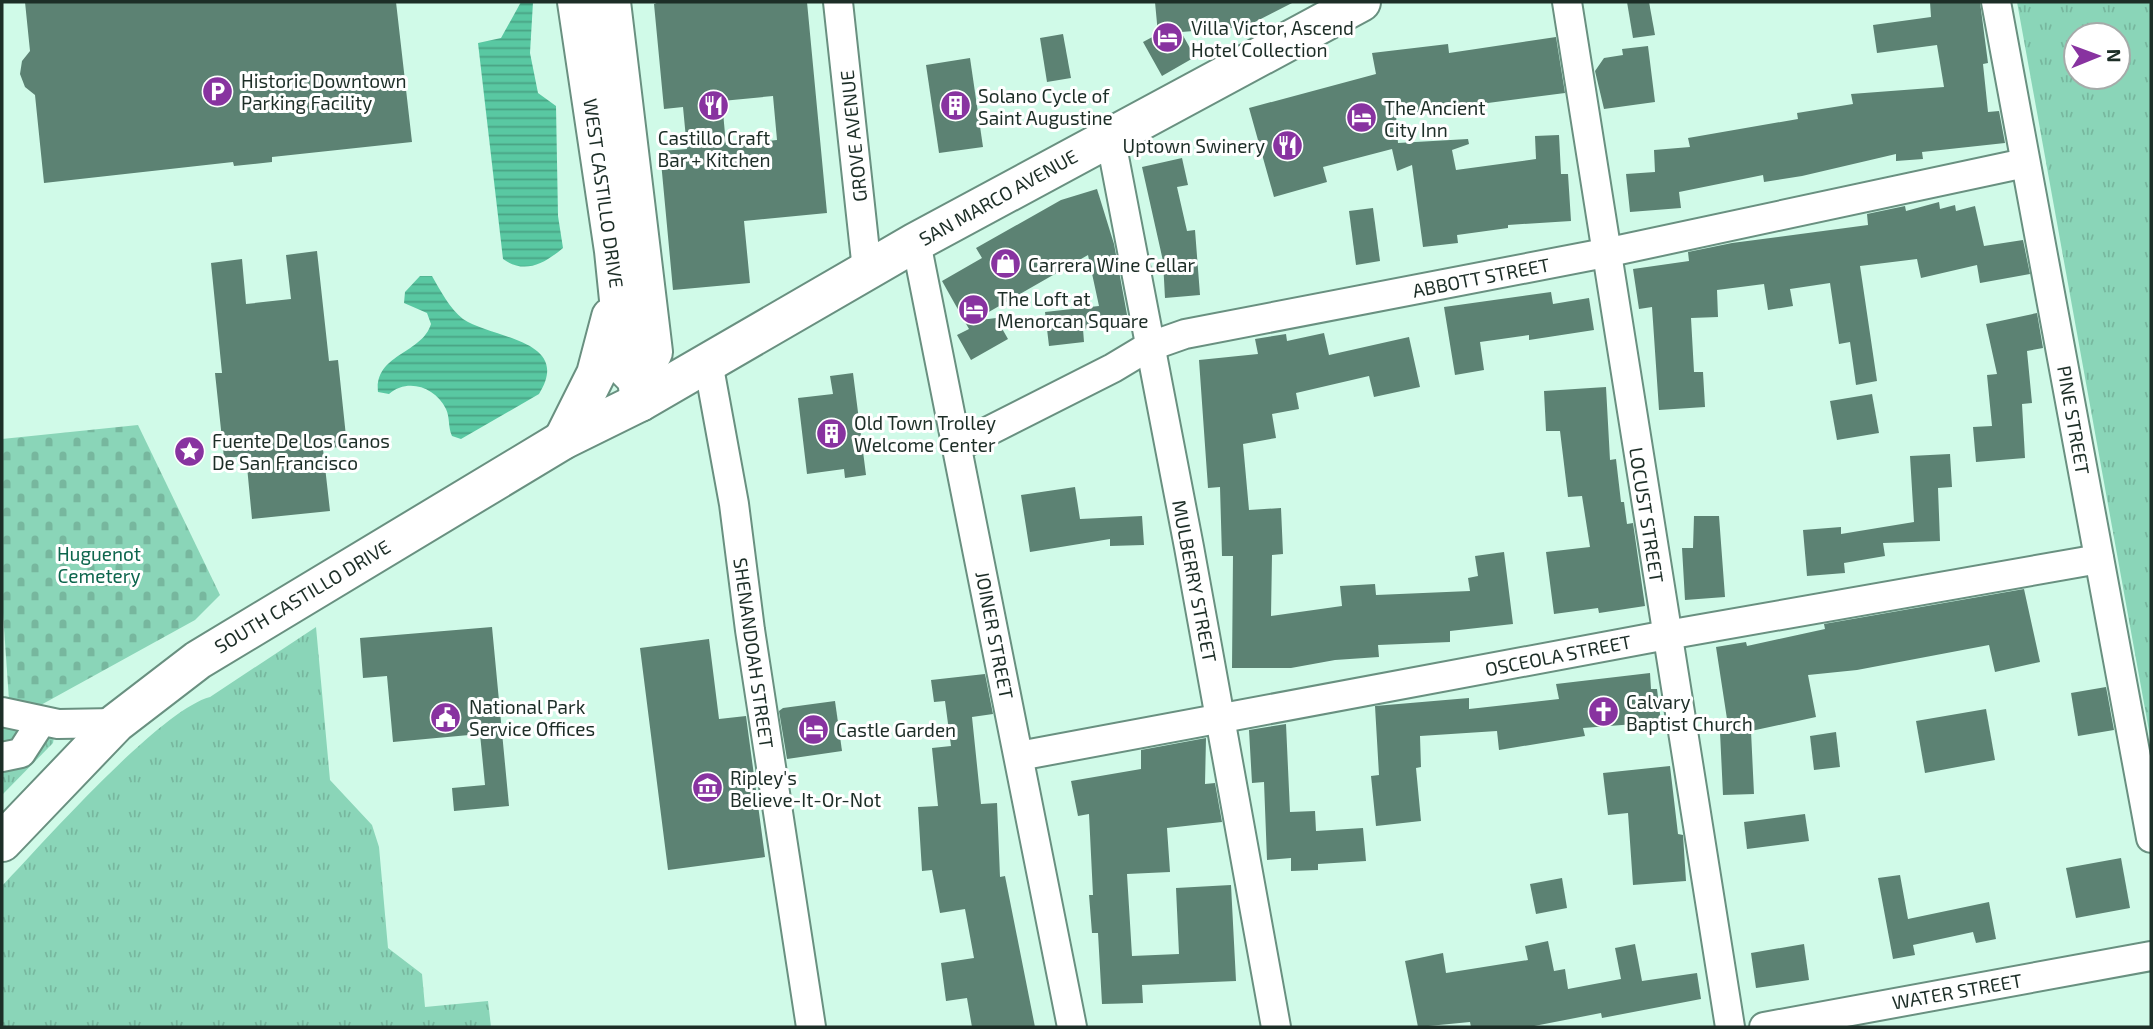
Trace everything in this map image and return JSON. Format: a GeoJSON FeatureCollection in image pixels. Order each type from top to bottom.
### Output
{"type":"FeatureCollection","features":[{"type":"Feature","properties":{"kind":"main road","name":"WEST CASTILLO DRIVE"},"geometry":{"type":"LineString","coordinates":[[577,2],[617,284],[626,368],[638,391]]}},
{"type":"Feature","properties":{"kind":"main road","name":"WEST CASTILLO DRIVE"},"geometry":{"type":"LineString","coordinates":[[611,2],[653,352],[638,391]]}},
{"type":"Feature","properties":{"kind":"main road","name":"SAN MARCO AVENUE"},"geometry":{"type":"LineString","coordinates":[[638,391],[708,362],[916,242],[1354,4]]}},
{"type":"Feature","properties":{"kind":"main road"},"geometry":{"type":"LineString","coordinates":[[563,440],[599,367],[617,284]]}},
{"type":"Feature","properties":{"kind":"main road","name":"SOUTH CASTILLO DRIVE"},"geometry":{"type":"LineString","coordinates":[[2,842],[116,723],[198,660],[563,440],[638,391]]}},
{"type":"Feature","properties":{"kind":"street","name":"GROVE AVENUE"},"geometry":{"type":"LineString","coordinates":[[838,2],[867,270]]}},
{"type":"Feature","properties":{"kind":"street","name":"LOCUST STREET"},"geometry":{"type":"LineString","coordinates":[[1567,2],[1730,1027]]}},
{"type":"Feature","properties":{"kind":"street","name":"PINE STREET"},"geometry":{"type":"LineString","coordinates":[[1996,2],[2151,838]]}},
{"type":"Feature","properties":{"kind":"street","name":"MULBERRY STREET"},"geometry":{"type":"LineString","coordinates":[[1110,136],[1276,1027]]}},
{"type":"Feature","properties":{"kind":"street","name":"ABBOTT STREET"},"geometry":{"type":"LineString","coordinates":[[957,447],[1113,368],[1148,346],[1185,334],[1605,253],[2025,163]]}},
{"type":"Feature","properties":{"kind":"street","name":"JOINER STREET"},"geometry":{"type":"LineString","coordinates":[[916,242],[1072,1027]]}},
{"type":"Feature","properties":{"kind":"street","name":"SHENANDOAH STREET"},"geometry":{"type":"LineString","coordinates":[[708,362],[734,504],[750,630],[811,1027]]}},
{"type":"Feature","properties":{"kind":"street","name":"OSCEOLA STREET"},"geometry":{"type":"LineString","coordinates":[[1018,757],[1667,635],[2099,559]]}},
{"type":"Feature","properties":{"kind":"street"},"geometry":{"type":"LineString","coordinates":[[2,712],[41,722],[116,723]]}},
{"type":"Feature","properties":{"kind":"street"},"geometry":{"type":"LineString","coordinates":[[2,757],[21,753],[41,722]]}},
{"type":"Feature","properties":{"kind":"street","name":"WATER STREET"},"geometry":{"type":"LineString","coordinates":[[1764,1027],[2151,956]]}},
{"type":"Feature","properties":{"kind":"green space"},"geometry":{"type":"Polygon","coordinates":[[[2017,2],[2151,2],[2151,742],[2017,2]]]}},
{"type":"Feature","properties":{"kind":"green space","name":"Huguenot Cemetery"},"geometry":{"type":"Polygon","coordinates":[[[138,425],[220,595],[195,620],[39,706],[9,700],[2,599],[2,439],[138,425]]]}},
{"type":"Feature","properties":{"kind":"green space"},"geometry":{"type":"Polygon","coordinates":[[[316,627],[330,780],[372,825],[379,847],[388,948],[422,974],[425,1007],[488,1001],[491,1027],[2,1027],[2,886],[103,780],[162,726],[316,627]]]}},
{"type":"Feature","properties":{"kind":"green space"},"geometry":{"type":"Polygon","coordinates":[[[2,723],[54,737],[53,743],[2,795],[2,723]]]}},
{"type":"Feature","properties":{"kind":"shaded area"},"geometry":{"type":"Polygon","coordinates":[[[521,2],[533,2],[530,53],[538,93],[556,106],[558,216],[563,248],[542,262],[527,267],[511,264],[503,259],[478,43],[501,38],[521,2]]]}},
{"type":"Feature","properties":{"kind":"shaded area"},"geometry":{"type":"Polygon","coordinates":[[[420,276],[432,276],[450,305],[463,319],[525,343],[538,351],[546,362],[547,376],[539,394],[461,439],[452,436],[446,409],[428,390],[404,386],[389,394],[378,392],[383,370],[418,342],[431,324],[427,313],[404,303],[405,292],[420,276]]]}},
{"type":"Feature","properties":{"kind":"building","name":"Historic Downtown Parking Facility"},"geometry":{"type":"Polygon","coordinates":[[[25,2],[396,2],[412,142],[272,157],[272,162],[234,166],[233,162],[44,183],[35,95],[25,87],[20,74],[22,61],[30,51],[25,2]]]}},
{"type":"Feature","properties":{"kind":"building"},"geometry":{"type":"Polygon","coordinates":[[[807,2],[827,213],[744,221],[750,283],[673,290],[660,151],[687,149],[683,107],[664,109],[654,4],[807,2]],[[773,96],[722,101],[726,145],[777,140],[773,96]]]}},
{"type":"Feature","properties":{"kind":"building","name":"Villa Victor, Ascend Hotel Collection"},"geometry":{"type":"Polygon","coordinates":[[[1155,2],[1294,2],[1245,27],[1181,32],[1195,57],[1162,76],[1143,42],[1158,34],[1155,2]]]}},
{"type":"Feature","properties":{"kind":"building"},"geometry":{"type":"Polygon","coordinates":[[[1627,2],[1649,2],[1655,35],[1633,38],[1627,2]]]}},
{"type":"Feature","properties":{"kind":"building"},"geometry":{"type":"Polygon","coordinates":[[[1930,2],[1980,2],[1988,63],[1983,64],[1988,112],[1999,111],[2005,143],[1922,152],[1923,159],[1896,161],[1896,154],[1764,182],[1763,175],[1679,192],[1681,208],[1630,212],[1626,174],[1655,172],[1654,150],[1690,147],[1688,138],[1798,119],[1797,113],[1853,104],[1851,94],[1944,87],[1937,45],[1877,53],[1873,25],[1931,17],[1930,2]]]}},
{"type":"Feature","properties":{"kind":"building"},"geometry":{"type":"Polygon","coordinates":[[[1063,34],[1071,78],[1047,82],[1040,38],[1063,34]]]}},
{"type":"Feature","properties":{"kind":"building"},"geometry":{"type":"Polygon","coordinates":[[[1556,37],[1565,93],[1396,115],[1398,143],[1468,139],[1469,144],[1452,150],[1456,170],[1536,159],[1535,136],[1559,135],[1561,174],[1568,174],[1571,221],[1508,225],[1508,228],[1457,235],[1458,243],[1423,247],[1412,165],[1397,171],[1392,149],[1323,167],[1327,182],[1274,197],[1249,108],[1376,74],[1372,53],[1448,44],[1449,53],[1556,37]]]}},
{"type":"Feature","properties":{"kind":"building"},"geometry":{"type":"Polygon","coordinates":[[[1648,46],[1655,102],[1604,109],[1595,71],[1604,58],[1623,55],[1622,49],[1648,46]]]}},
{"type":"Feature","properties":{"kind":"building","name":"Solano Cycle of Saint Augustine"},"geometry":{"type":"Polygon","coordinates":[[[970,58],[983,147],[939,153],[926,65],[970,58]]]}},
{"type":"Feature","properties":{"kind":"building"},"geometry":{"type":"Polygon","coordinates":[[[1182,158],[1188,185],[1177,187],[1187,231],[1195,230],[1200,295],[1165,298],[1163,261],[1142,167],[1182,158]]]}},
{"type":"Feature","properties":{"kind":"building"},"geometry":{"type":"Polygon","coordinates":[[[1097,189],[1114,244],[1128,320],[1083,329],[1084,342],[1049,346],[1045,312],[1099,306],[1088,255],[973,321],[996,318],[1008,339],[971,360],[957,335],[969,329],[942,281],[982,258],[976,248],[1061,200],[1097,189]]]}},
{"type":"Feature","properties":{"kind":"building"},"geometry":{"type":"Polygon","coordinates":[[[1939,202],[1940,209],[1955,205],[1956,211],[1975,206],[1984,246],[2023,240],[2030,274],[1980,283],[1977,265],[1921,278],[1917,259],[1860,266],[1877,381],[1856,385],[1850,342],[1839,344],[1830,283],[1790,289],[1793,306],[1768,310],[1764,284],[1717,290],[1718,317],[1691,318],[1694,372],[1703,372],[1705,407],[1659,410],[1652,307],[1639,309],[1633,269],[1689,261],[1688,252],[1732,243],[1868,225],[1867,214],[1905,206],[1906,211],[1939,202]]]}},
{"type":"Feature","properties":{"kind":"building"},"geometry":{"type":"Polygon","coordinates":[[[1373,208],[1380,261],[1356,265],[1349,211],[1373,208]]]}},
{"type":"Feature","properties":{"kind":"building"},"geometry":{"type":"Polygon","coordinates":[[[317,251],[329,361],[338,360],[347,446],[323,449],[330,511],[252,519],[246,456],[224,458],[215,373],[222,373],[211,263],[242,259],[246,304],[291,299],[286,255],[317,251]]]}},
{"type":"Feature","properties":{"kind":"building"},"geometry":{"type":"Polygon","coordinates":[[[1551,292],[1553,304],[1589,298],[1594,330],[1529,340],[1529,335],[1480,342],[1484,370],[1455,375],[1444,307],[1551,292]]]}},
{"type":"Feature","properties":{"kind":"building"},"geometry":{"type":"Polygon","coordinates":[[[2037,313],[2043,348],[2027,351],[2032,403],[2022,404],[2025,458],[1976,462],[1973,427],[1992,426],[1987,375],[1997,374],[1986,324],[2037,313]]]}},
{"type":"Feature","properties":{"kind":"building"},"geometry":{"type":"Polygon","coordinates":[[[1324,333],[1329,355],[1409,337],[1420,387],[1374,397],[1369,376],[1296,393],[1299,409],[1272,414],[1276,438],[1243,444],[1249,510],[1281,508],[1283,554],[1272,555],[1271,616],[1342,606],[1340,586],[1375,584],[1376,595],[1470,591],[1468,578],[1478,576],[1475,556],[1504,552],[1513,624],[1450,631],[1450,642],[1378,645],[1379,657],[1335,660],[1291,668],[1232,668],[1233,556],[1222,556],[1220,487],[1208,488],[1199,360],[1258,354],[1255,339],[1286,334],[1287,341],[1324,333]]]}},
{"type":"Feature","properties":{"kind":"building","name":"Old Town Trolley Welcome Center"},"geometry":{"type":"Polygon","coordinates":[[[853,373],[866,475],[845,478],[844,469],[807,474],[798,398],[833,394],[830,376],[853,373]]]}},
{"type":"Feature","properties":{"kind":"building"},"geometry":{"type":"Polygon","coordinates":[[[1606,387],[1610,460],[1616,459],[1621,502],[1624,502],[1627,524],[1633,523],[1645,606],[1599,613],[1598,608],[1554,614],[1546,552],[1590,547],[1582,496],[1568,497],[1560,431],[1546,431],[1544,391],[1606,387]]]}},
{"type":"Feature","properties":{"kind":"building"},"geometry":{"type":"Polygon","coordinates":[[[1872,394],[1879,433],[1837,440],[1830,401],[1872,394]]]}},
{"type":"Feature","properties":{"kind":"building"},"geometry":{"type":"Polygon","coordinates":[[[1950,454],[1952,487],[1938,488],[1940,541],[1883,543],[1885,556],[1844,563],[1845,573],[1807,576],[1803,530],[1841,527],[1841,534],[1914,522],[1910,456],[1950,454]]]}},
{"type":"Feature","properties":{"kind":"building"},"geometry":{"type":"Polygon","coordinates":[[[1075,487],[1080,519],[1142,516],[1144,545],[1110,546],[1110,539],[1030,552],[1021,495],[1075,487]]]}},
{"type":"Feature","properties":{"kind":"building"},"geometry":{"type":"Polygon","coordinates":[[[1694,516],[1719,516],[1725,597],[1685,600],[1682,548],[1693,548],[1694,516]]]}},
{"type":"Feature","properties":{"kind":"building"},"geometry":{"type":"Polygon","coordinates":[[[2024,589],[2040,662],[1995,672],[1989,645],[1857,670],[1808,675],[1816,717],[1751,731],[1754,794],[1723,795],[1720,732],[1729,732],[1716,647],[1746,642],[1747,646],[1825,629],[1824,624],[2024,589]]]}},
{"type":"Feature","properties":{"kind":"building","name":"National Park Service Offices"},"geometry":{"type":"Polygon","coordinates":[[[492,627],[509,806],[454,811],[452,788],[485,785],[480,734],[393,742],[387,676],[363,678],[360,638],[492,627]]]}},
{"type":"Feature","properties":{"kind":"building","name":"Ripley's Believe-It-Or-Not"},"geometry":{"type":"Polygon","coordinates":[[[709,639],[719,719],[746,716],[765,857],[668,870],[640,648],[709,639]]]}},
{"type":"Feature","properties":{"kind":"building"},"geometry":{"type":"Polygon","coordinates":[[[1650,673],[1651,689],[1657,689],[1661,722],[1583,728],[1585,736],[1499,750],[1497,731],[1420,736],[1421,767],[1416,768],[1421,821],[1376,826],[1371,776],[1379,775],[1375,706],[1469,698],[1469,709],[1559,699],[1556,684],[1650,673]]]}},
{"type":"Feature","properties":{"kind":"building"},"geometry":{"type":"Polygon","coordinates":[[[985,674],[993,714],[972,717],[981,804],[997,803],[1000,877],[1005,876],[1035,1027],[972,1027],[967,998],[946,1001],[941,963],[974,958],[965,909],[940,913],[932,870],[922,871],[918,807],[938,806],[932,748],[951,746],[945,701],[934,702],[931,680],[985,674]]]}},
{"type":"Feature","properties":{"kind":"building"},"geometry":{"type":"Polygon","coordinates":[[[2106,687],[2114,730],[2078,736],[2071,693],[2106,687]]]}},
{"type":"Feature","properties":{"kind":"building","name":"Castle Garden"},"geometry":{"type":"Polygon","coordinates":[[[835,701],[842,751],[787,759],[779,711],[783,708],[835,701]]]}},
{"type":"Feature","properties":{"kind":"building"},"geometry":{"type":"Polygon","coordinates":[[[1986,709],[1995,760],[1925,773],[1916,721],[1986,709]]]}},
{"type":"Feature","properties":{"kind":"building"},"geometry":{"type":"Polygon","coordinates":[[[1286,724],[1290,812],[1315,811],[1316,831],[1363,828],[1366,861],[1318,864],[1318,870],[1291,871],[1291,858],[1267,860],[1264,782],[1252,783],[1249,730],[1286,724]]]}},
{"type":"Feature","properties":{"kind":"building"},"geometry":{"type":"Polygon","coordinates":[[[1836,732],[1840,767],[1814,770],[1810,736],[1836,732]]]}},
{"type":"Feature","properties":{"kind":"building"},"geometry":{"type":"Polygon","coordinates":[[[1206,738],[1205,784],[1215,783],[1222,822],[1167,828],[1170,872],[1127,874],[1132,956],[1179,954],[1176,888],[1231,885],[1236,981],[1142,985],[1143,1003],[1102,1004],[1098,933],[1092,933],[1089,895],[1093,895],[1089,814],[1078,816],[1071,781],[1141,769],[1141,750],[1206,738]]]}},
{"type":"Feature","properties":{"kind":"building"},"geometry":{"type":"Polygon","coordinates":[[[1670,766],[1678,834],[1683,835],[1686,881],[1633,885],[1628,813],[1608,815],[1603,773],[1670,766]]]}},
{"type":"Feature","properties":{"kind":"building"},"geometry":{"type":"Polygon","coordinates":[[[1805,814],[1809,841],[1747,849],[1744,822],[1805,814]]]}},
{"type":"Feature","properties":{"kind":"building"},"geometry":{"type":"Polygon","coordinates":[[[2121,858],[2130,908],[2076,918],[2066,868],[2121,858]]]}},
{"type":"Feature","properties":{"kind":"building"},"geometry":{"type":"Polygon","coordinates":[[[1900,875],[1908,919],[1989,902],[1996,939],[1976,943],[1973,932],[1913,945],[1915,955],[1893,959],[1878,878],[1900,875]]]}},
{"type":"Feature","properties":{"kind":"building"},"geometry":{"type":"Polygon","coordinates":[[[1562,878],[1567,908],[1536,914],[1530,884],[1562,878]]]}},
{"type":"Feature","properties":{"kind":"building"},"geometry":{"type":"Polygon","coordinates":[[[1548,941],[1554,971],[1565,969],[1568,989],[1621,979],[1615,948],[1635,944],[1642,981],[1697,973],[1701,999],[1602,1018],[1601,1013],[1529,1027],[1471,1027],[1470,1022],[1418,1027],[1405,961],[1443,953],[1446,973],[1528,960],[1525,946],[1548,941]]]}},
{"type":"Feature","properties":{"kind":"building"},"geometry":{"type":"Polygon","coordinates":[[[1804,944],[1809,980],[1756,988],[1751,953],[1804,944]]]}},
{"type":"Feature","properties":{"kind":"place","name":"Villa Victor, Ascend Hotel Collection"},"geometry":{"type":"Point","coordinates":[1168,38]}},
{"type":"Feature","properties":{"kind":"place","name":"Historic Downtown Parking Facility"},"geometry":{"type":"Point","coordinates":[218,91]}},
{"type":"Feature","properties":{"kind":"place","name":"Castillo Craft Bar + Kitchen"},"geometry":{"type":"Point","coordinates":[714,106]}},
{"type":"Feature","properties":{"kind":"place","name":"Solano Cycle of Saint Augustine"},"geometry":{"type":"Point","coordinates":[955,106]}},
{"type":"Feature","properties":{"kind":"place","name":"The Ancient City Inn"},"geometry":{"type":"Point","coordinates":[1361,118]}},
{"type":"Feature","properties":{"kind":"place","name":"Uptown Swinery"},"geometry":{"type":"Point","coordinates":[1288,145]}},
{"type":"Feature","properties":{"kind":"place","name":"Carrera Wine Cellar"},"geometry":{"type":"Point","coordinates":[1005,264]}},
{"type":"Feature","properties":{"kind":"place","name":"The Loft at Menorcan Square"},"geometry":{"type":"Point","coordinates":[974,309]}},
{"type":"Feature","properties":{"kind":"place","name":"Old Town Trolley Welcome Center"},"geometry":{"type":"Point","coordinates":[831,433]}},
{"type":"Feature","properties":{"kind":"place","name":"Fuente De Los Canos De San Francisco"},"geometry":{"type":"Point","coordinates":[189,451]}},
{"type":"Feature","properties":{"kind":"place","name":"Calvary Baptist Church"},"geometry":{"type":"Point","coordinates":[1603,712]}},
{"type":"Feature","properties":{"kind":"place","name":"National Park Service Offices"},"geometry":{"type":"Point","coordinates":[446,717]}},
{"type":"Feature","properties":{"kind":"place","name":"Castle Garden"},"geometry":{"type":"Point","coordinates":[813,729]}},
{"type":"Feature","properties":{"kind":"place","name":"Ripley's Believe-It-Or-Not"},"geometry":{"type":"Point","coordinates":[707,788]}}]}
